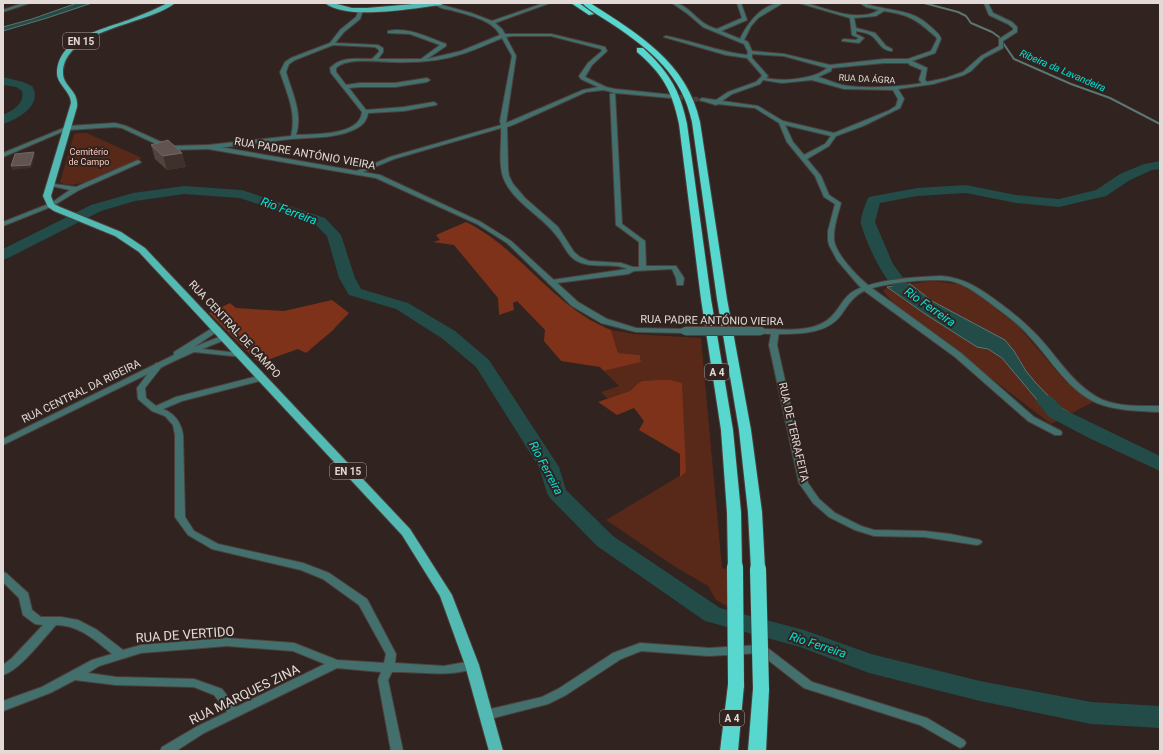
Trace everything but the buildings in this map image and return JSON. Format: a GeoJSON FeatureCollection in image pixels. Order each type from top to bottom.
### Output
{"type":"FeatureCollection","features":[{"type":"Feature","properties":{"kind":"highway","name":"A 4"},"geometry":{"type":"LineString","coordinates":[[574,3],[628,40],[650,59],[667,79],[676,96],[684,124],[705,291],[727,430],[734,512],[736,686],[729,751]]}},
{"type":"Feature","properties":{"kind":"highway","name":"A 4"},"geometry":{"type":"LineString","coordinates":[[585,3],[638,38],[661,57],[679,78],[689,97],[696,122],[722,299],[743,416],[754,512],[758,569],[761,690],[757,751]]}},
{"type":"Feature","properties":{"kind":"main road","name":"EN 15"},"geometry":{"type":"LineString","coordinates":[[51,205],[47,196],[74,107],[74,98],[62,81],[60,74],[65,56],[73,46],[92,35],[141,18],[172,3]]}},
{"type":"Feature","properties":{"kind":"main road"},"geometry":{"type":"LineString","coordinates":[[328,3],[345,9],[361,10],[442,3]]}},
{"type":"Feature","properties":{"kind":"main road","name":"RUA CENTRAL DE CAMPO"},"geometry":{"type":"LineString","coordinates":[[51,205],[62,212],[92,222],[118,234],[142,250],[406,532],[446,595],[472,665],[496,751]]}},
{"type":"Feature","properties":{"kind":"street"},"geometry":{"type":"LineString","coordinates":[[3,11],[28,3]]}},
{"type":"Feature","properties":{"kind":"street"},"geometry":{"type":"LineString","coordinates":[[492,23],[548,3]]}},
{"type":"Feature","properties":{"kind":"street"},"geometry":{"type":"LineString","coordinates":[[674,3],[690,13],[705,26],[742,40],[749,47],[749,54],[764,72],[764,79],[730,93],[716,103]]}},
{"type":"Feature","properties":{"kind":"street"},"geometry":{"type":"LineString","coordinates":[[739,3],[746,19]]}},
{"type":"Feature","properties":{"kind":"street"},"geometry":{"type":"LineString","coordinates":[[742,40],[751,20],[781,3]]}},
{"type":"Feature","properties":{"kind":"street"},"geometry":{"type":"LineString","coordinates":[[801,3],[852,17],[874,15],[882,10]]}},
{"type":"Feature","properties":{"kind":"street"},"geometry":{"type":"LineString","coordinates":[[666,37],[683,40],[695,45],[749,54],[784,55],[830,67],[884,61],[910,61],[933,52],[939,39],[938,36],[915,17],[902,13],[882,10],[862,3]]}},
{"type":"Feature","properties":{"kind":"street","name":"RUA DA ÁGRA"},"geometry":{"type":"LineString","coordinates":[[764,79],[771,82],[779,82],[813,78],[844,87],[895,89],[926,84],[962,74],[976,66],[979,60],[984,56],[1001,46],[1001,40],[1016,31],[1015,28],[991,14],[986,3]]}},
{"type":"Feature","properties":{"kind":"street"},"geometry":{"type":"LineString","coordinates":[[436,4],[492,23],[503,36],[514,56],[503,111],[503,157],[506,177],[515,190],[561,235],[573,257],[597,266],[627,266],[632,269]]}},
{"type":"Feature","properties":{"kind":"street"},"geometry":{"type":"LineString","coordinates":[[332,44],[342,31],[358,18],[361,10]]}},
{"type":"Feature","properties":{"kind":"street"},"geometry":{"type":"LineString","coordinates":[[844,40],[857,42],[862,38],[854,35],[852,17]]}},
{"type":"Feature","properties":{"kind":"street"},"geometry":{"type":"LineString","coordinates":[[716,31],[746,19],[751,20]]}},
{"type":"Feature","properties":{"kind":"street"},"geometry":{"type":"LineString","coordinates":[[390,32],[397,30],[406,32],[444,45],[420,61]]}},
{"type":"Feature","properties":{"kind":"street"},"geometry":{"type":"LineString","coordinates":[[854,30],[873,34],[884,47],[890,50]]}},
{"type":"Feature","properties":{"kind":"street"},"geometry":{"type":"LineString","coordinates":[[3,155],[68,128],[115,125],[169,148],[208,148],[342,132],[362,123],[365,117],[365,112],[333,72],[333,68],[336,65],[344,61],[356,60],[395,62],[420,61],[464,52],[503,36],[551,35],[604,49],[605,51],[590,64],[582,76],[584,78],[604,88],[615,91],[671,96]]}},
{"type":"Feature","properties":{"kind":"street"},"geometry":{"type":"LineString","coordinates":[[293,137],[297,127],[296,114],[283,72],[284,67],[293,59],[332,44],[376,46],[381,49],[381,52],[374,60]]}},
{"type":"Feature","properties":{"kind":"street"},"geometry":{"type":"LineString","coordinates":[[910,61],[912,64],[925,69],[922,80],[926,84]]}},
{"type":"Feature","properties":{"kind":"street"},"geometry":{"type":"LineString","coordinates":[[813,78],[829,70],[830,67]]}},
{"type":"Feature","properties":{"kind":"street"},"geometry":{"type":"LineString","coordinates":[[345,87],[360,85],[395,85],[426,80]]}},
{"type":"Feature","properties":{"kind":"street"},"geometry":{"type":"LineString","coordinates":[[356,173],[392,158],[513,123],[585,91],[604,88]]}},
{"type":"Feature","properties":{"kind":"street"},"geometry":{"type":"LineString","coordinates":[[702,100],[756,107],[781,122],[834,135],[861,125],[898,107],[902,99],[895,89]]}},
{"type":"Feature","properties":{"kind":"street"},"geometry":{"type":"LineString","coordinates":[[613,94],[619,225],[642,241],[644,268]]}},
{"type":"Feature","properties":{"kind":"street"},"geometry":{"type":"LineString","coordinates":[[365,112],[404,109],[434,104]]}},
{"type":"Feature","properties":{"kind":"street"},"geometry":{"type":"LineString","coordinates":[[781,122],[790,142],[818,176],[826,196],[838,203],[832,228],[831,242],[845,265],[856,279],[866,288],[958,355],[1031,419],[1058,433]]}},
{"type":"Feature","properties":{"kind":"street"},"geometry":{"type":"LineString","coordinates":[[804,158],[827,145],[834,135]]}},
{"type":"Feature","properties":{"kind":"street","name":"RUA PADRE ANTÓNIO VIEIRA"},"geometry":{"type":"LineString","coordinates":[[208,148],[378,176],[479,223],[510,242],[575,304],[604,321],[636,330],[794,332],[826,324],[836,318],[848,299],[855,293],[866,288],[928,279],[950,279],[967,284],[978,290],[1023,326],[1071,380],[1096,400],[1125,407],[1160,409]]}},
{"type":"Feature","properties":{"kind":"street"},"geometry":{"type":"LineString","coordinates":[[3,224],[51,205],[77,189],[138,162]]}},
{"type":"Feature","properties":{"kind":"street"},"geometry":{"type":"LineString","coordinates":[[50,184],[64,188],[77,189]]}},
{"type":"Feature","properties":{"kind":"street"},"geometry":{"type":"LineString","coordinates":[[552,282],[628,272],[632,269],[674,267],[680,278],[680,283]]}},
{"type":"Feature","properties":{"kind":"street","name":"RUA CENTRAL DA RIBEIRA"},"geometry":{"type":"LineString","coordinates":[[169,360],[188,346],[216,329]]}},
{"type":"Feature","properties":{"kind":"street","name":"RUA DE TERRAFEITA"},"geometry":{"type":"LineString","coordinates":[[775,331],[774,345],[804,483],[816,501],[832,515],[858,528],[874,533],[924,534],[977,542]]}},
{"type":"Feature","properties":{"kind":"street","name":"RUA CENTRAL DA RIBEIRA"},"geometry":{"type":"LineString","coordinates":[[3,442],[169,360],[194,351],[224,337]]}},
{"type":"Feature","properties":{"kind":"street","name":"RUA CENTRAL DA RIBEIRA"},"geometry":{"type":"LineString","coordinates":[[194,351],[239,355]]}},
{"type":"Feature","properties":{"kind":"street"},"geometry":{"type":"LineString","coordinates":[[159,365],[141,388],[142,400],[155,410],[168,414],[177,425],[179,435],[180,517],[191,533],[215,547],[303,567],[326,576],[363,602],[391,654],[389,668],[383,680],[397,751]]}},
{"type":"Feature","properties":{"kind":"street"},"geometry":{"type":"LineString","coordinates":[[155,410],[179,399],[261,378]]}},
{"type":"Feature","properties":{"kind":"street"},"geometry":{"type":"LineString","coordinates":[[3,576],[24,596],[27,612],[39,622],[54,620],[73,622],[95,635],[122,655]]}},
{"type":"Feature","properties":{"kind":"street"},"geometry":{"type":"LineString","coordinates":[[3,671],[16,661],[54,620]]}},
{"type":"Feature","properties":{"kind":"street","name":"RUA DE VERTIDO"},"geometry":{"type":"LineString","coordinates":[[3,706],[46,690],[96,663],[141,648],[227,642],[294,647],[336,664],[444,670],[472,665]]}},
{"type":"Feature","properties":{"kind":"street"},"geometry":{"type":"LineString","coordinates":[[486,715],[544,701],[562,692],[617,656],[640,647],[709,652],[740,649],[761,650],[808,685],[922,721],[960,743]]}},
{"type":"Feature","properties":{"kind":"street","name":"RUA MARQUES ZINA"},"geometry":{"type":"LineString","coordinates":[[166,751],[200,730],[336,664]]}},
{"type":"Feature","properties":{"kind":"street"},"geometry":{"type":"LineString","coordinates":[[74,675],[116,681],[194,683],[218,692],[234,713]]}},
{"type":"Feature","properties":{"kind":"green space","name":"Cemitério de Campo"},"geometry":{"type":"Polygon","coordinates":[[[87,133],[142,158],[86,182],[72,185],[63,184],[60,182],[74,134],[87,133]]]}},
{"type":"Feature","properties":{"kind":"green space"},"geometry":{"type":"Polygon","coordinates":[[[933,281],[959,284],[974,292],[1017,325],[1066,382],[1093,402],[1051,424],[893,303],[883,291],[887,287],[933,281]]]}},
{"type":"Feature","properties":{"kind":"green space"},"geometry":{"type":"Polygon","coordinates":[[[611,330],[634,334],[701,338],[722,568],[730,570],[732,609],[716,600],[708,586],[674,566],[606,520],[686,472],[670,380],[642,381],[630,391],[608,399],[601,392],[619,386],[604,371],[641,362],[640,355],[618,353],[611,330]]]}},
{"type":"Feature","properties":{"kind":"shaded area"},"geometry":{"type":"Polygon","coordinates":[[[466,222],[486,233],[504,247],[554,293],[572,307],[590,320],[611,330],[618,353],[640,355],[641,362],[604,371],[600,367],[561,361],[544,341],[545,330],[517,301],[513,303],[514,310],[499,315],[498,298],[454,245],[433,242],[440,240],[436,235],[466,222]]]}},
{"type":"Feature","properties":{"kind":"shaded area"},"geometry":{"type":"Polygon","coordinates":[[[332,300],[349,313],[332,331],[306,353],[298,349],[259,363],[209,313],[230,303],[236,308],[284,311],[332,300]]]}},
{"type":"Feature","properties":{"kind":"shaded area"},"geometry":{"type":"Polygon","coordinates":[[[670,380],[682,383],[686,472],[680,477],[680,454],[639,430],[644,421],[634,408],[617,415],[598,402],[630,391],[642,381],[670,380]]]}},
{"type":"Feature","properties":{"kind":"water"},"geometry":{"type":"Polygon","coordinates":[[[77,3],[92,3],[3,31],[3,27],[32,19],[77,3]]]}},
{"type":"Feature","properties":{"kind":"water"},"geometry":{"type":"Polygon","coordinates":[[[910,284],[932,301],[1005,340],[1035,382],[1058,406],[1070,413],[1057,420],[1043,407],[1002,358],[988,349],[977,347],[925,314],[887,287],[910,284]]]}},
{"type":"Feature","properties":{"kind":"waterway","name":"Ribeira da Lavandeira"},"geometry":{"type":"LineString","coordinates":[[924,3],[958,12],[966,16],[971,23],[992,32],[999,37],[1014,59],[1071,84],[1110,98],[1160,124]]}},
{"type":"Feature","properties":{"kind":"waterway","name":"Rio Ferreira"},"geometry":{"type":"LineString","coordinates":[[3,81],[19,84],[28,89],[29,95],[23,108],[3,120]]}},
{"type":"Feature","properties":{"kind":"waterway","name":"Rio Ferreira"},"geometry":{"type":"LineString","coordinates":[[919,301],[906,293],[885,265],[868,222],[874,200],[917,192],[966,189],[1016,199],[1059,203],[1101,193],[1125,177],[1149,167],[1160,165]]}},
{"type":"Feature","properties":{"kind":"waterway","name":"Rio Ferreira"},"geometry":{"type":"LineString","coordinates":[[3,255],[96,208],[133,197],[184,190],[242,194],[320,221],[334,235],[347,278],[355,292],[402,306],[449,335],[483,364],[549,467],[557,493],[605,541],[713,615],[804,639],[869,663],[980,691],[1091,713],[1160,717]]}},
{"type":"Feature","properties":{"kind":"waterway","name":"Rio Ferreira"},"geometry":{"type":"LineString","coordinates":[[1045,401],[1056,413],[1096,434],[1160,464]]}},
{"type":"Feature","properties":{"kind":"tunnel"},"geometry":{"type":"LineString","coordinates":[[671,96],[702,100]]}}]}
